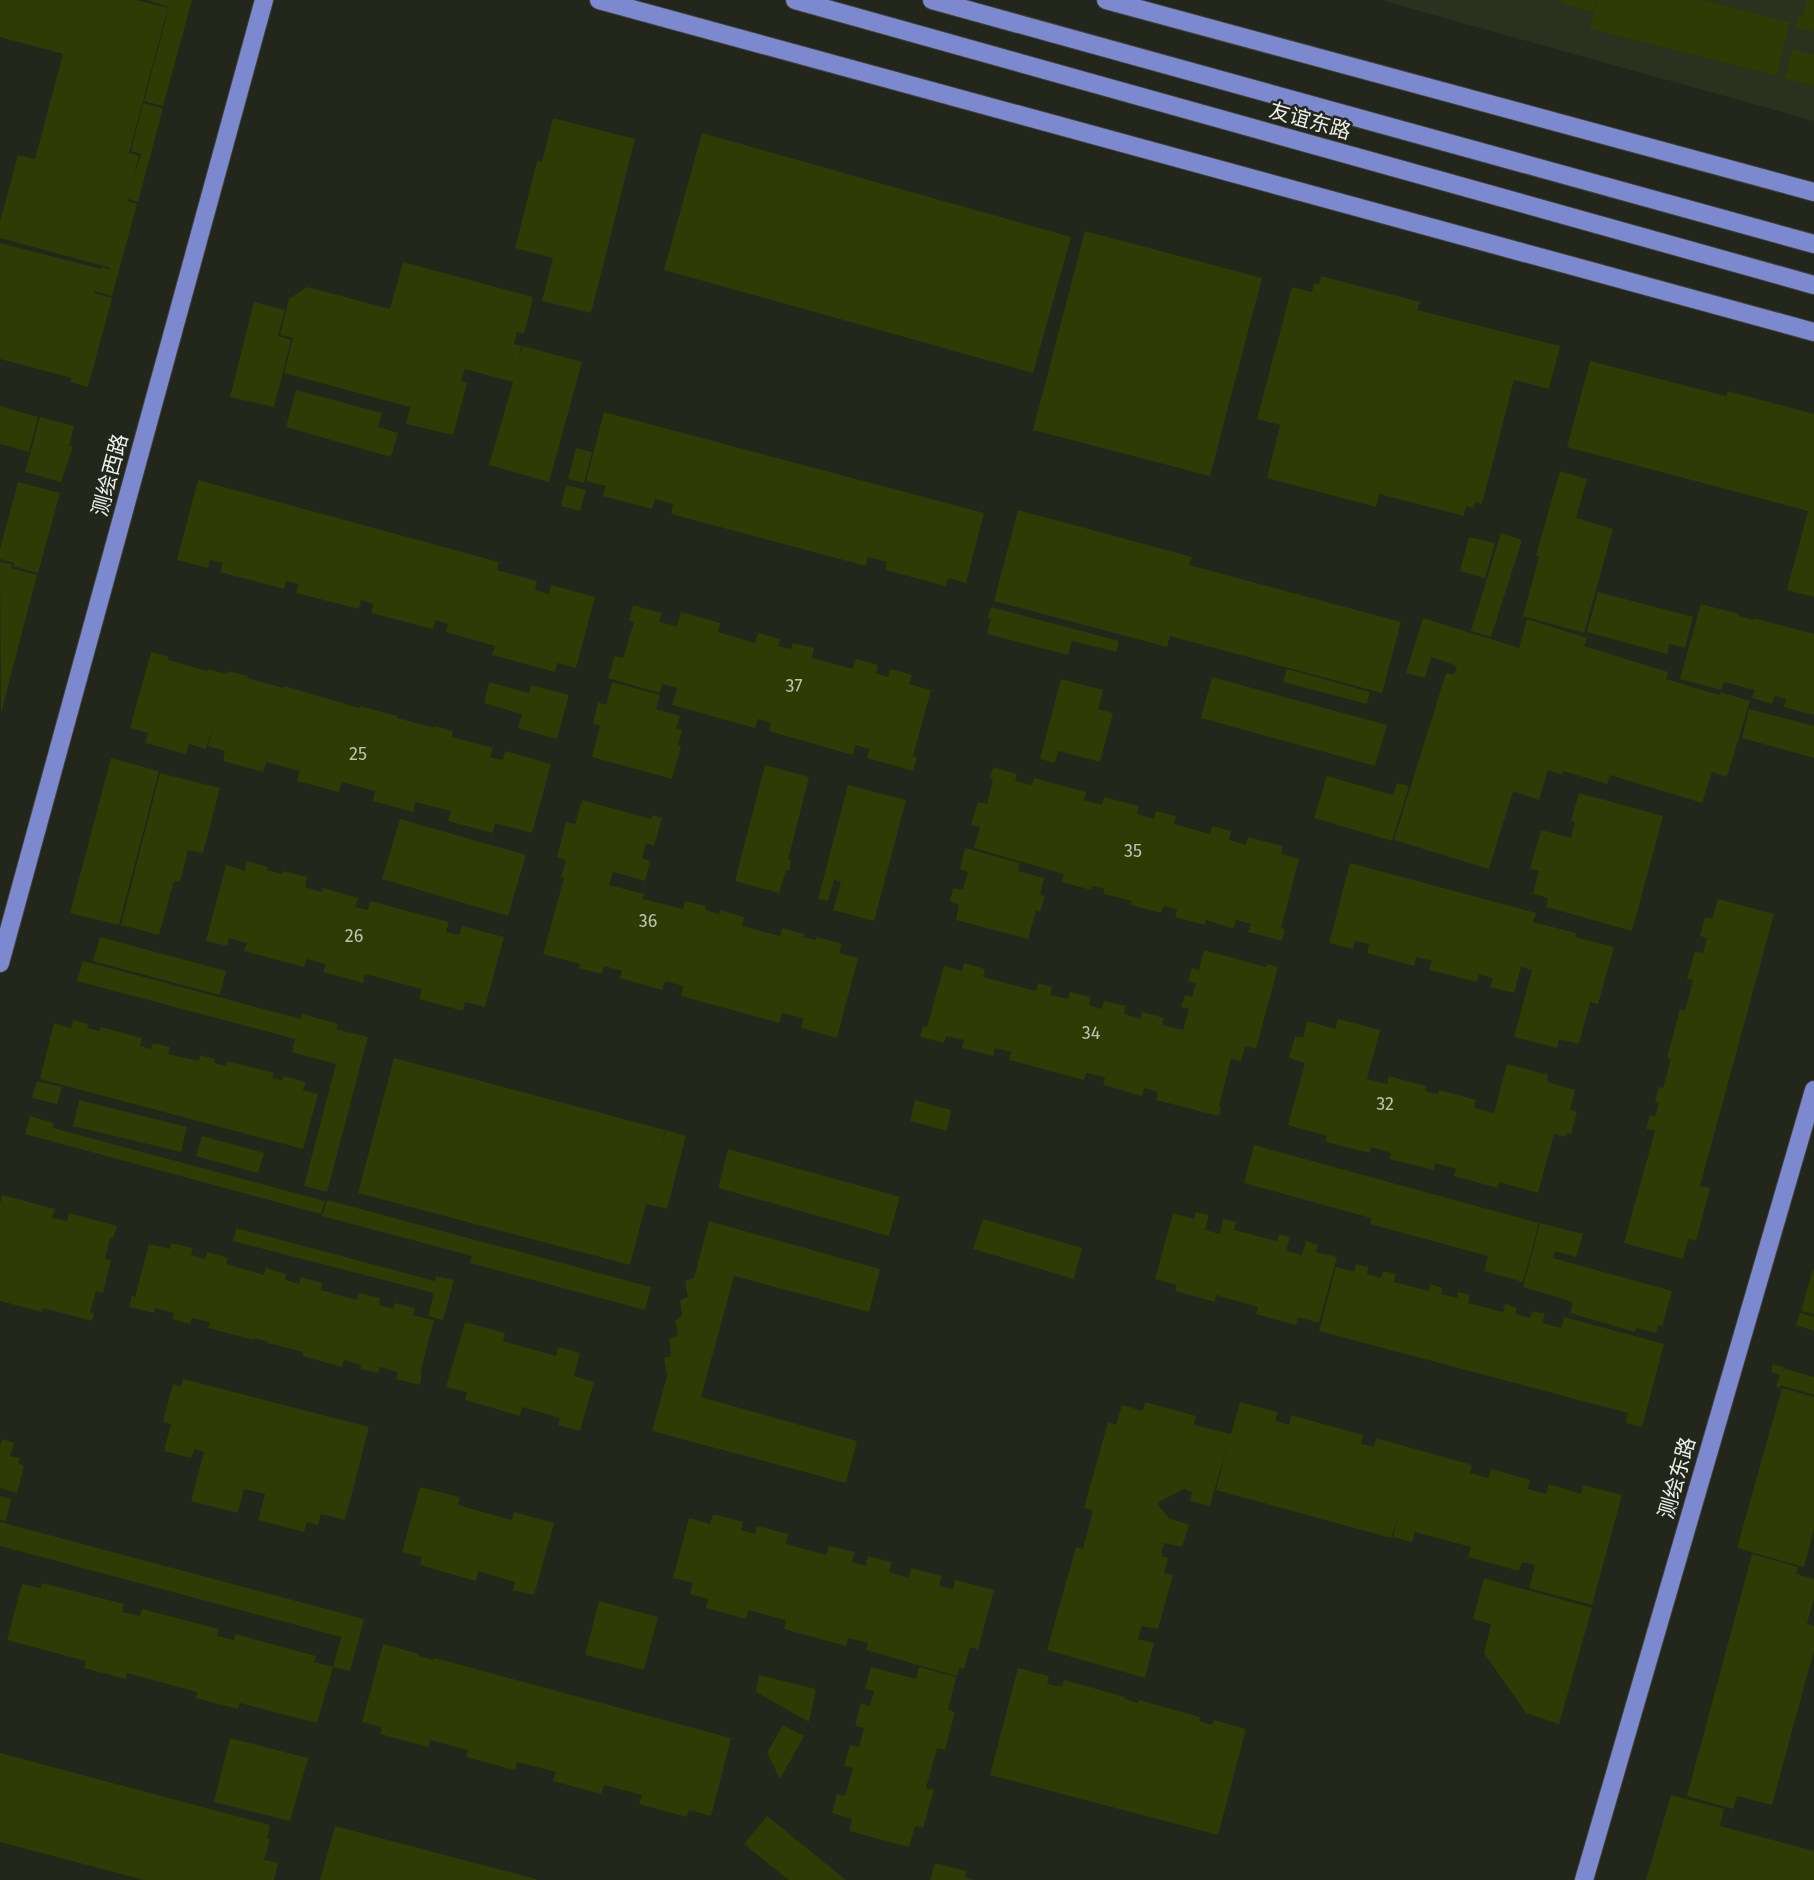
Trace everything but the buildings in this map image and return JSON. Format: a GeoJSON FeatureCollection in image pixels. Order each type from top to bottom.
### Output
{"type":"FeatureCollection","features":[{"type":"Feature","properties":{"kind":"street","name":"测绘西路"},"geometry":{"type":"LineString","coordinates":[[0,963],[264,0]]}},
{"type":"Feature","properties":{"kind":"street"},"geometry":{"type":"LineString","coordinates":[[600,0],[1814,332]]}},
{"type":"Feature","properties":{"kind":"street","name":"友谊东路"},"geometry":{"type":"LineString","coordinates":[[795,0],[1814,285]]}},
{"type":"Feature","properties":{"kind":"street","name":"友谊东路"},"geometry":{"type":"LineString","coordinates":[[932,0],[1814,244]]}},
{"type":"Feature","properties":{"kind":"street"},"geometry":{"type":"LineString","coordinates":[[1106,0],[1814,192]]}},
{"type":"Feature","properties":{"kind":"street","name":"测绘东路"},"geometry":{"type":"LineString","coordinates":[[1584,1880],[1814,1090]]}},
{"type":"Feature","properties":{"kind":"shaded area"},"geometry":{"type":"Polygon","coordinates":[[[1380,0],[1814,0],[1814,121],[1380,0]]]}}]}
